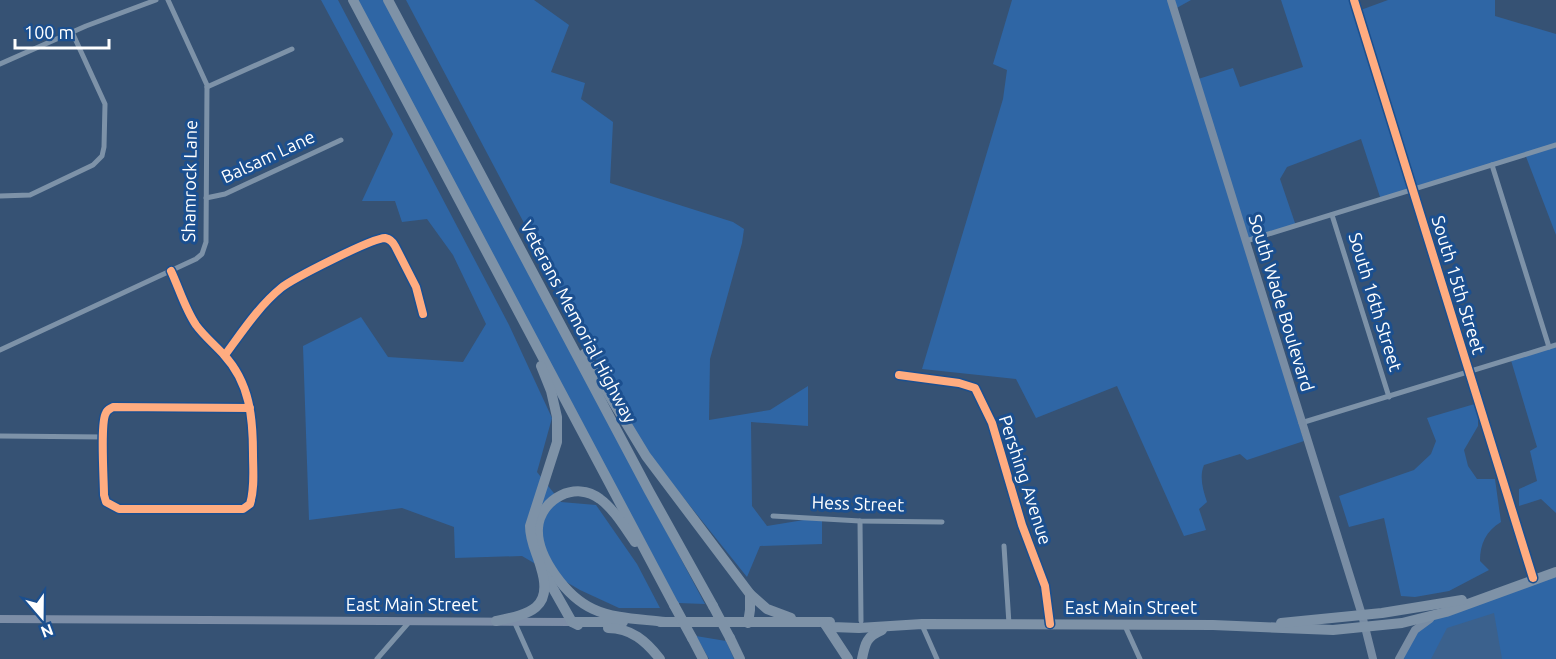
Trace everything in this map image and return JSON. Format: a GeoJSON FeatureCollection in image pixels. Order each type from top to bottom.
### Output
{"type":"FeatureCollection","features":[{"type":"Feature","properties":{"kind":"highway"},"geometry":{"type":"LineString","coordinates":[[353,0],[703,659]]}},
{"type":"Feature","properties":{"kind":"highway","name":"Veterans Memorial Highway"},"geometry":{"type":"LineString","coordinates":[[388,0],[740,659]]}},
{"type":"Feature","properties":{"kind":"highway"},"geometry":{"type":"LineString","coordinates":[[520,246],[636,440],[750,594],[759,604],[775,614],[806,623]]}},
{"type":"Feature","properties":{"kind":"highway"},"geometry":{"type":"LineString","coordinates":[[490,257],[542,368],[551,391],[558,430],[555,452],[530,526],[532,543],[541,568],[545,591],[539,606],[519,616],[496,621]]}},
{"type":"Feature","properties":{"kind":"highway"},"geometry":{"type":"LineString","coordinates":[[660,578],[621,522],[597,497],[580,492],[564,494],[554,500],[541,515],[538,531],[544,555],[562,585],[578,600],[592,609],[612,615],[665,622]]}},
{"type":"Feature","properties":{"kind":"highway"},"geometry":{"type":"LineString","coordinates":[[541,568],[572,622],[582,627],[625,630],[646,643],[660,659]]}},
{"type":"Feature","properties":{"kind":"highway","name":"East Main Street"},"geometry":{"type":"LineString","coordinates":[[572,622],[824,623],[861,621],[894,624],[1260,626],[1333,630],[1402,622],[1446,612],[1533,578],[1556,572]]}},
{"type":"Feature","properties":{"kind":"highway"},"geometry":{"type":"LineString","coordinates":[[748,623],[750,594]]}},
{"type":"Feature","properties":{"kind":"highway","name":"East Main Street"},"geometry":{"type":"LineString","coordinates":[[1260,626],[1362,615],[1486,596]]}},
{"type":"Feature","properties":{"kind":"highway"},"geometry":{"type":"LineString","coordinates":[[824,623],[848,659]]}},
{"type":"Feature","properties":{"kind":"highway","name":"East Main Street"},"geometry":{"type":"LineString","coordinates":[[824,623],[832,627],[859,628],[894,624]]}},
{"type":"Feature","properties":{"kind":"highway"},"geometry":{"type":"LineString","coordinates":[[862,659],[864,648],[871,635],[894,624]]}},
{"type":"Feature","properties":{"kind":"main road","name":"South Wade Boulevard"},"geometry":{"type":"LineString","coordinates":[[1171,0],[1362,615],[1373,659]]}},
{"type":"Feature","properties":{"kind":"main road"},"geometry":{"type":"LineString","coordinates":[[1399,659],[1415,630],[1422,623],[1446,612]]}},
{"type":"Feature","properties":{"kind":"main road","name":"East Main Street"},"geometry":{"type":"LineString","coordinates":[[0,619],[572,622]]}},
{"type":"Feature","properties":{"kind":"street"},"geometry":{"type":"LineString","coordinates":[[0,64],[72,32],[156,0]]}},
{"type":"Feature","properties":{"kind":"street","name":"Shamrock Lane"},"geometry":{"type":"LineString","coordinates":[[0,350],[171,271],[202,254],[206,242],[207,87],[168,0]]}},
{"type":"Feature","properties":{"kind":"street","name":"South 15th Street"},"geometry":{"type":"LineString","coordinates":[[1354,0],[1533,578]]}},
{"type":"Feature","properties":{"kind":"street"},"geometry":{"type":"LineString","coordinates":[[0,196],[30,195],[93,165],[102,156],[105,104],[72,32]]}},
{"type":"Feature","properties":{"kind":"street"},"geometry":{"type":"LineString","coordinates":[[207,87],[292,48]]}},
{"type":"Feature","properties":{"kind":"street","name":"Balsam Lane"},"geometry":{"type":"LineString","coordinates":[[206,198],[225,194],[340,140]]}},
{"type":"Feature","properties":{"kind":"street"},"geometry":{"type":"LineString","coordinates":[[1246,242],[1556,145]]}},
{"type":"Feature","properties":{"kind":"street"},"geometry":{"type":"LineString","coordinates":[[1492,165],[1549,346]]}},
{"type":"Feature","properties":{"kind":"street","name":"South 16th Street"},"geometry":{"type":"LineString","coordinates":[[1332,215],[1389,397]]}},
{"type":"Feature","properties":{"kind":"street"},"geometry":{"type":"LineString","coordinates":[[225,355],[282,287],[335,259],[382,238],[391,240],[395,246],[416,287],[423,314]]}},
{"type":"Feature","properties":{"kind":"street"},"geometry":{"type":"LineString","coordinates":[[171,271],[192,319],[208,340],[225,355],[243,383],[250,408],[253,432],[253,492],[250,504],[244,508],[119,509],[109,505],[104,495],[104,437],[107,410],[113,407],[250,408]]}},
{"type":"Feature","properties":{"kind":"street"},"geometry":{"type":"LineString","coordinates":[[1301,423],[1556,345]]}},
{"type":"Feature","properties":{"kind":"street","name":"Pershing Avenue"},"geometry":{"type":"LineString","coordinates":[[898,375],[959,383],[975,388],[992,423],[1022,525],[1045,585],[1050,624]]}},
{"type":"Feature","properties":{"kind":"street"},"geometry":{"type":"LineString","coordinates":[[0,436],[104,437]]}},
{"type":"Feature","properties":{"kind":"street","name":"Hess Street"},"geometry":{"type":"LineString","coordinates":[[774,516],[860,521],[942,522]]}},
{"type":"Feature","properties":{"kind":"street"},"geometry":{"type":"LineString","coordinates":[[860,521],[861,621]]}},
{"type":"Feature","properties":{"kind":"street"},"geometry":{"type":"LineString","coordinates":[[1004,546],[1009,624]]}},
{"type":"Feature","properties":{"kind":"street"},"geometry":{"type":"LineString","coordinates":[[377,659],[410,621]]}},
{"type":"Feature","properties":{"kind":"street"},"geometry":{"type":"LineString","coordinates":[[514,621],[531,659]]}},
{"type":"Feature","properties":{"kind":"street"},"geometry":{"type":"LineString","coordinates":[[922,624],[938,659]]}},
{"type":"Feature","properties":{"kind":"street"},"geometry":{"type":"LineString","coordinates":[[1124,624],[1140,659]]}},
{"type":"Feature","properties":{"kind":"shaded area"},"geometry":{"type":"Polygon","coordinates":[[[321,0],[338,0],[509,325],[552,418],[537,472],[561,502],[596,505],[637,564],[660,608],[619,608],[580,590],[522,556],[455,558],[454,527],[402,508],[309,520],[303,346],[361,317],[388,357],[463,362],[486,324],[453,255],[427,219],[402,222],[395,201],[362,201],[393,134],[321,0]]]}},
{"type":"Feature","properties":{"kind":"shaded area"},"geometry":{"type":"Polygon","coordinates":[[[357,0],[383,0],[705,604],[678,603],[357,0]]]}},
{"type":"Feature","properties":{"kind":"shaded area"},"geometry":{"type":"Polygon","coordinates":[[[406,0],[534,0],[569,25],[551,72],[585,83],[581,99],[613,122],[610,183],[733,222],[744,229],[710,359],[709,420],[770,410],[808,386],[808,426],[751,422],[752,506],[767,526],[822,517],[822,544],[760,546],[747,577],[642,446],[406,0]]]}},
{"type":"Feature","properties":{"kind":"shaded area"},"geometry":{"type":"Polygon","coordinates":[[[1012,0],[1191,0],[1173,10],[1195,80],[1233,68],[1240,87],[1303,67],[1281,0],[1354,0],[1358,11],[1388,0],[1495,0],[1495,16],[1556,34],[1556,235],[1525,154],[1381,200],[1361,139],[1287,167],[1280,179],[1296,226],[1244,243],[1304,441],[1247,460],[1240,454],[1204,465],[1202,479],[1207,502],[1199,509],[1206,530],[1184,536],[1117,386],[1036,418],[1016,379],[922,369],[1003,99],[1007,70],[993,64],[1012,0]]]}},
{"type":"Feature","properties":{"kind":"shaded area"},"geometry":{"type":"Polygon","coordinates":[[[1556,343],[1556,513],[1541,499],[1519,506],[1519,489],[1537,481],[1530,451],[1537,447],[1510,357],[1556,343]]]}},
{"type":"Feature","properties":{"kind":"shaded area"},"geometry":{"type":"Polygon","coordinates":[[[1478,403],[1478,426],[1464,450],[1468,466],[1477,479],[1495,479],[1501,522],[1488,534],[1480,555],[1480,561],[1489,570],[1449,591],[1415,597],[1401,596],[1384,518],[1349,527],[1339,496],[1414,470],[1431,454],[1436,441],[1427,418],[1478,403]]]}},
{"type":"Feature","properties":{"kind":"shaded area"},"geometry":{"type":"Polygon","coordinates":[[[1556,572],[1556,659],[1399,659],[1422,623],[1556,572]]]}},
{"type":"Feature","properties":{"kind":"shaded area"},"geometry":{"type":"Polygon","coordinates":[[[1494,613],[1502,659],[1431,659],[1447,628],[1494,613]]]}},
{"type":"Feature","properties":{"kind":"shaded area"},"geometry":{"type":"Polygon","coordinates":[[[696,636],[726,641],[734,659],[709,659],[696,636]]]}},
{"type":"Feature","properties":{"kind":"cycle path"},"geometry":{"type":"LineString","coordinates":[[1354,0],[1533,578]]}},
{"type":"Feature","properties":{"kind":"cycle path"},"geometry":{"type":"LineString","coordinates":[[225,355],[258,311],[281,288],[332,260],[385,238],[394,245],[416,287],[423,314]]}},
{"type":"Feature","properties":{"kind":"cycle path"},"geometry":{"type":"LineString","coordinates":[[171,271],[192,319],[233,366],[245,389],[248,401],[251,414],[253,441],[252,498],[250,504],[243,509],[119,509],[106,502],[104,495],[104,419],[106,412],[113,407],[250,408]]}},
{"type":"Feature","properties":{"kind":"cycle path"},"geometry":{"type":"LineString","coordinates":[[899,375],[959,383],[975,388],[992,423],[1022,525],[1045,586],[1050,624]]}}]}
